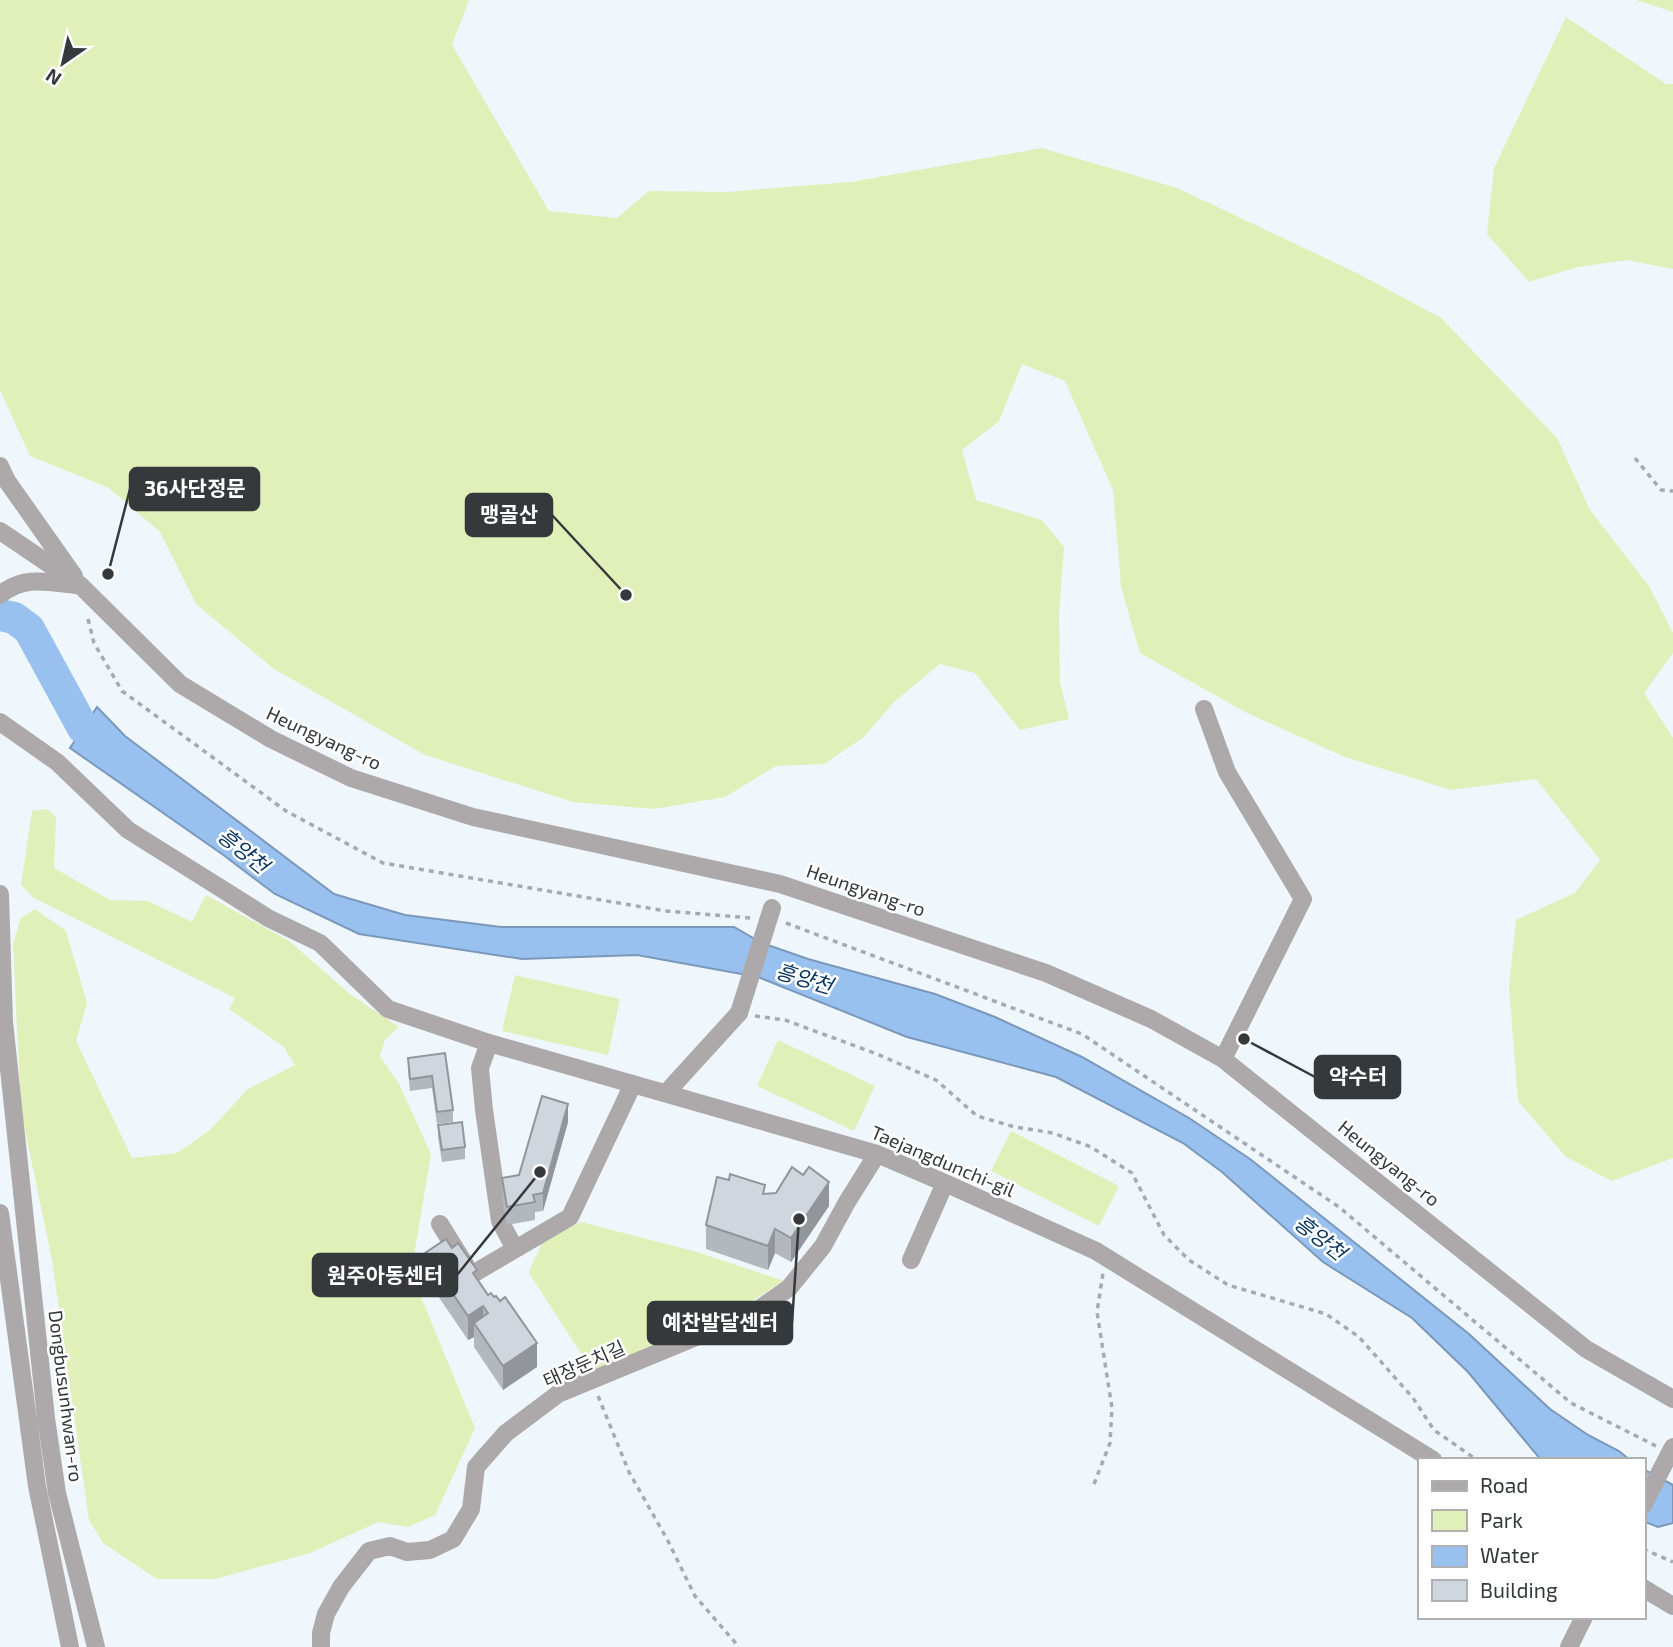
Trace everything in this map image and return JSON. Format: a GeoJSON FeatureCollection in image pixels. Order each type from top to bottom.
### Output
{"type":"FeatureCollection","features":[{"type":"Feature","properties":{"kind":"street"},"geometry":{"type":"LineString","coordinates":[[0,466],[7,481],[80,585]]}},
{"type":"Feature","properties":{"kind":"street","name":"Heungyang-ro"},"geometry":{"type":"LineString","coordinates":[[0,531],[80,585],[180,684],[271,739],[351,778],[473,817],[780,884],[1046,973],[1151,1018],[1223,1059],[1586,1349],[1673,1399]]}},
{"type":"Feature","properties":{"kind":"street"},"geometry":{"type":"LineString","coordinates":[[0,595],[15,585],[33,580],[80,585]]}},
{"type":"Feature","properties":{"kind":"street"},"geometry":{"type":"LineString","coordinates":[[1204,709],[1227,772],[1303,899],[1223,1059]]}},
{"type":"Feature","properties":{"kind":"street","name":"Taejangdunchi-gil"},"geometry":{"type":"LineString","coordinates":[[0,722],[57,762],[128,830],[257,911],[320,943],[388,1009],[489,1043],[877,1154],[946,1183],[1096,1251],[1430,1458]]}},
{"type":"Feature","properties":{"kind":"street"},"geometry":{"type":"LineString","coordinates":[[666,1093],[739,1013],[775,914],[780,884]]}},
{"type":"Feature","properties":{"kind":"street","name":"Dongbusunhwan-ro"},"geometry":{"type":"LineString","coordinates":[[0,894],[5,1022],[46,1418],[57,1493],[96,1647]]}},
{"type":"Feature","properties":{"kind":"street"},"geometry":{"type":"LineString","coordinates":[[489,1043],[480,1068],[484,1110],[500,1221],[515,1248]]}},
{"type":"Feature","properties":{"kind":"street"},"geometry":{"type":"LineString","coordinates":[[440,1224],[474,1281],[515,1248],[570,1217],[633,1084]]}},
{"type":"Feature","properties":{"kind":"street","name":"태장둔치길"},"geometry":{"type":"LineString","coordinates":[[321,1647],[326,1614],[341,1587],[369,1551],[390,1546],[407,1552],[430,1550],[453,1539],[471,1510],[476,1468],[506,1433],[558,1394],[752,1314],[789,1288],[823,1246],[877,1154]]}},
{"type":"Feature","properties":{"kind":"street"},"geometry":{"type":"LineString","coordinates":[[911,1260],[946,1183]]}},
{"type":"Feature","properties":{"kind":"street","name":"Dongbusunhwan-ro"},"geometry":{"type":"LineString","coordinates":[[0,1213],[37,1486],[70,1647]]}},
{"type":"Feature","properties":{"kind":"street"},"geometry":{"type":"LineString","coordinates":[[1645,1500],[1667,1448]]}},
{"type":"Feature","properties":{"kind":"street"},"geometry":{"type":"LineString","coordinates":[[1645,1589],[1673,1606]]}},
{"type":"Feature","properties":{"kind":"street"},"geometry":{"type":"LineString","coordinates":[[1569,1647],[1583,1619]]}},
{"type":"Feature","properties":{"kind":"path"},"geometry":{"type":"LineString","coordinates":[[1635,458],[1661,490],[1673,491]]}},
{"type":"Feature","properties":{"kind":"path"},"geometry":{"type":"LineString","coordinates":[[80,585],[94,643],[122,691],[286,811],[383,863],[666,911],[754,918]]}},
{"type":"Feature","properties":{"kind":"path"},"geometry":{"type":"LineString","coordinates":[[775,914],[1082,1034],[1339,1207],[1571,1403],[1667,1448]]}},
{"type":"Feature","properties":{"kind":"path"},"geometry":{"type":"LineString","coordinates":[[739,1013],[785,1020],[877,1054],[936,1080],[977,1116],[1015,1127],[1053,1133],[1091,1147],[1132,1173],[1164,1235],[1189,1260],[1228,1285],[1326,1314],[1359,1337],[1413,1398],[1434,1430],[1475,1458]]}},
{"type":"Feature","properties":{"kind":"path"},"geometry":{"type":"LineString","coordinates":[[1094,1484],[1110,1443],[1112,1408],[1097,1312],[1103,1271],[1096,1251]]}},
{"type":"Feature","properties":{"kind":"path"},"geometry":{"type":"LineString","coordinates":[[591,1381],[629,1472],[695,1595],[739,1647]]}},
{"type":"Feature","properties":{"kind":"path"},"geometry":{"type":"LineString","coordinates":[[1645,1550],[1673,1562]]}},
{"type":"Feature","properties":{"kind":"green space"},"geometry":{"type":"Polygon","coordinates":[[[0,0],[469,0],[452,45],[549,211],[617,218],[649,191],[726,192],[851,182],[1042,148],[1177,188],[1357,273],[1441,318],[1557,438],[1590,510],[1649,586],[1673,633],[1673,653],[1644,693],[1673,738],[1673,1158],[1612,1181],[1566,1157],[1518,1101],[1509,987],[1516,920],[1575,893],[1600,860],[1536,779],[1451,790],[1345,757],[1247,713],[1140,653],[1121,587],[1113,490],[1065,381],[1022,364],[999,421],[962,450],[976,500],[1042,520],[1064,547],[1059,615],[1060,682],[1069,719],[1020,730],[975,673],[940,664],[894,702],[864,737],[824,764],[776,766],[725,797],[654,809],[573,802],[425,755],[274,669],[196,604],[160,532],[109,488],[30,456],[0,390],[0,0]]]}},
{"type":"Feature","properties":{"kind":"green space"},"geometry":{"type":"Polygon","coordinates":[[[1636,0],[1673,0],[1673,12],[1636,0]]]}},
{"type":"Feature","properties":{"kind":"green space"},"geometry":{"type":"Polygon","coordinates":[[[1566,17],[1666,84],[1673,84],[1673,269],[1627,260],[1578,267],[1529,282],[1487,234],[1494,168],[1566,17]]]}},
{"type":"Feature","properties":{"kind":"green space"},"geometry":{"type":"Polygon","coordinates":[[[47,809],[56,817],[54,868],[110,900],[148,901],[192,922],[206,895],[289,941],[350,994],[399,1027],[385,1040],[380,1056],[399,1084],[431,1154],[411,1273],[475,1428],[435,1515],[407,1527],[378,1522],[310,1553],[215,1579],[157,1579],[103,1543],[89,1520],[52,1260],[21,1111],[13,944],[21,918],[35,909],[66,931],[87,1003],[76,1041],[132,1158],[177,1153],[210,1130],[248,1089],[295,1065],[283,1046],[229,1009],[235,998],[34,898],[21,885],[32,811],[47,809]]]}},
{"type":"Feature","properties":{"kind":"green space"},"geometry":{"type":"Polygon","coordinates":[[[515,975],[620,999],[608,1055],[502,1031],[515,975]]]}},
{"type":"Feature","properties":{"kind":"green space"},"geometry":{"type":"Polygon","coordinates":[[[778,1040],[875,1086],[854,1131],[757,1086],[778,1040]]]}},
{"type":"Feature","properties":{"kind":"green space"},"geometry":{"type":"Polygon","coordinates":[[[1011,1131],[1119,1186],[1099,1226],[991,1171],[1011,1131]]]}},
{"type":"Feature","properties":{"kind":"green space"},"geometry":{"type":"Polygon","coordinates":[[[581,1222],[697,1252],[784,1281],[720,1321],[709,1318],[674,1341],[593,1372],[529,1273],[542,1242],[581,1222]]]}},
{"type":"Feature","properties":{"kind":"water"},"geometry":{"type":"Polygon","coordinates":[[[97,707],[125,736],[334,894],[405,915],[501,927],[734,927],[762,943],[808,959],[935,994],[995,1017],[1082,1057],[1189,1118],[1250,1159],[1469,1334],[1550,1409],[1628,1458],[1539,1458],[1468,1372],[1412,1318],[1323,1262],[1222,1172],[1183,1143],[1056,1077],[907,1037],[758,977],[637,955],[522,959],[359,934],[275,894],[70,748],[97,707]]]}},
{"type":"Feature","properties":{"kind":"water"},"geometry":{"type":"Polygon","coordinates":[[[1645,1470],[1673,1485],[1673,1523],[1658,1527],[1645,1522],[1645,1470]]]}},
{"type":"Feature","properties":{"kind":"building"},"geometry":{"type":"Polygon","coordinates":[[[445,1053],[453,1110],[437,1112],[432,1076],[410,1079],[408,1058],[445,1053]]]}},
{"type":"Feature","properties":{"kind":"building"},"geometry":{"type":"Polygon","coordinates":[[[542,1096],[568,1104],[543,1193],[533,1195],[535,1202],[507,1207],[502,1178],[519,1175],[542,1096]]]}},
{"type":"Feature","properties":{"kind":"building"},"geometry":{"type":"Polygon","coordinates":[[[462,1122],[465,1147],[442,1150],[438,1125],[462,1122]]]}},
{"type":"Feature","properties":{"kind":"building"},"geometry":{"type":"Polygon","coordinates":[[[792,1167],[803,1175],[809,1167],[829,1182],[791,1238],[775,1229],[768,1246],[706,1225],[717,1177],[729,1180],[730,1174],[765,1185],[763,1194],[776,1193],[792,1167]]]}},
{"type":"Feature","properties":{"kind":"building"},"geometry":{"type":"Polygon","coordinates":[[[446,1239],[452,1248],[458,1243],[477,1270],[473,1273],[488,1295],[491,1293],[500,1301],[505,1297],[537,1343],[503,1366],[474,1323],[488,1313],[483,1306],[468,1316],[425,1253],[446,1239]]]}},
{"type":"Feature","properties":{"kind":"waterway","name":"흥양천"},"geometry":{"type":"LineString","coordinates":[[0,615],[14,618],[29,629],[83,728],[114,755]]}},
{"type":"Feature","properties":{"kind":"place","name":"36사단정문"},"geometry":{"type":"Point","coordinates":[108,574]}},
{"type":"Feature","properties":{"kind":"place","name":"맹골산"},"geometry":{"type":"Point","coordinates":[626,595]}},
{"type":"Feature","properties":{"kind":"place","name":"약수터"},"geometry":{"type":"Point","coordinates":[1244,1039]}},
{"type":"Feature","properties":{"kind":"place","name":"원주아동센터"},"geometry":{"type":"Point","coordinates":[540,1172]}},
{"type":"Feature","properties":{"kind":"place","name":"예찬발달센터"},"geometry":{"type":"Point","coordinates":[799,1219]}}]}
